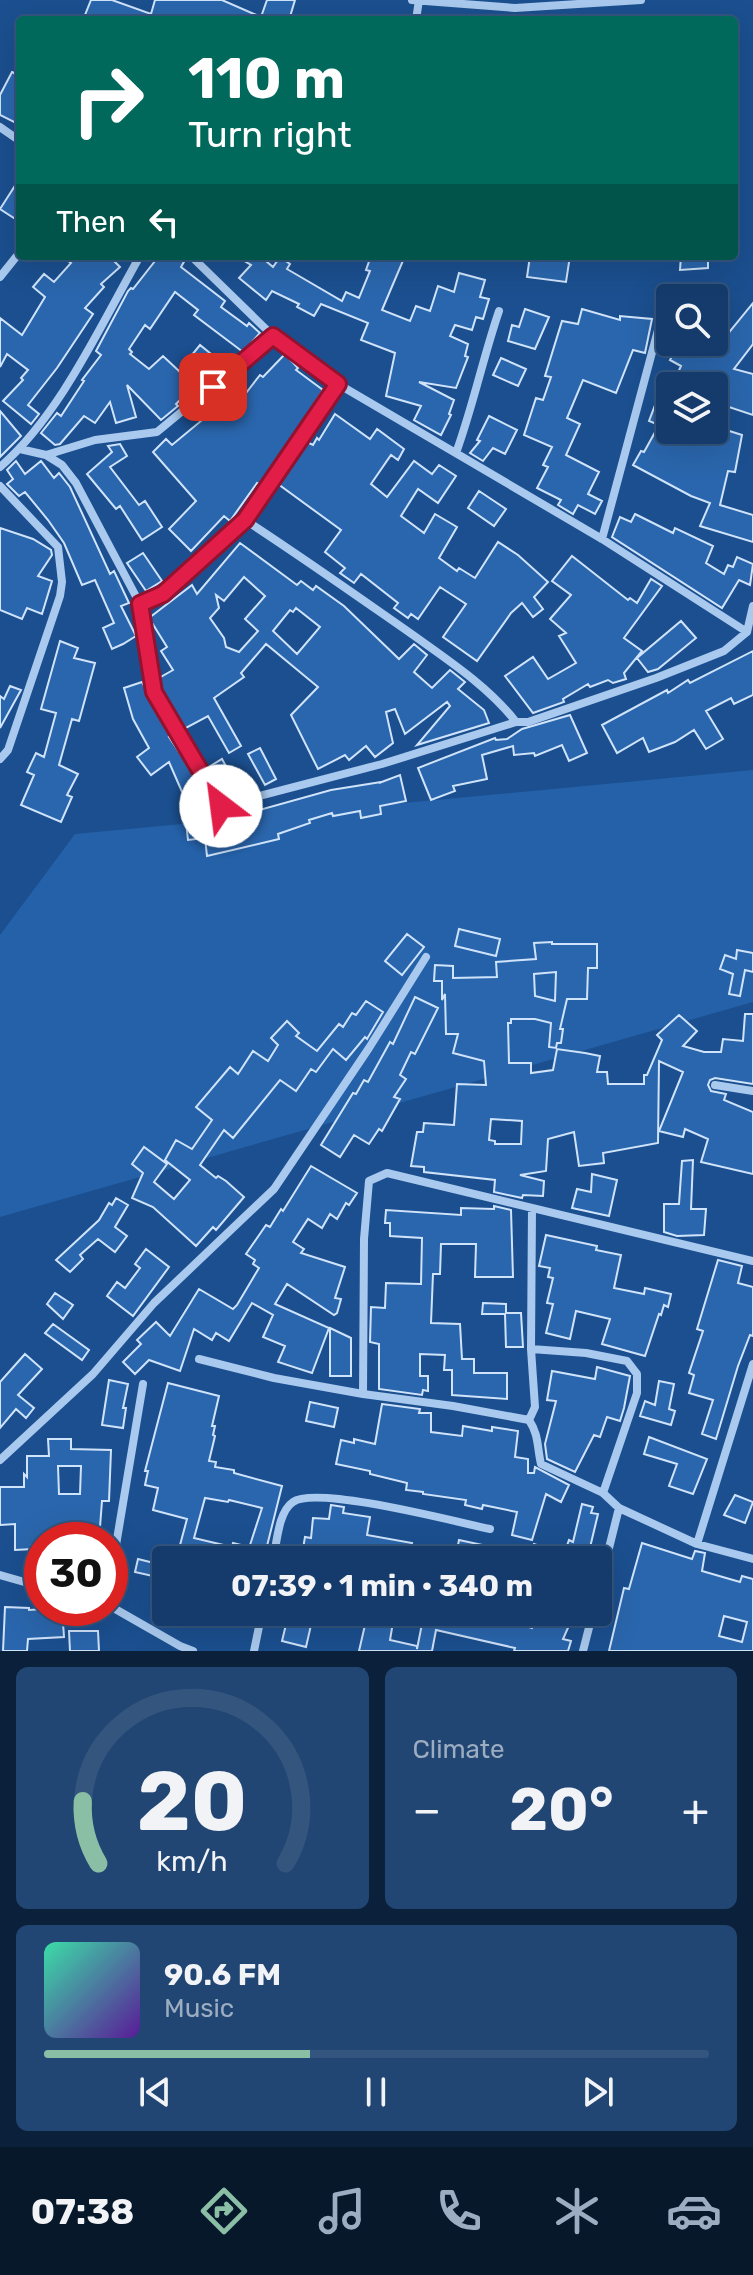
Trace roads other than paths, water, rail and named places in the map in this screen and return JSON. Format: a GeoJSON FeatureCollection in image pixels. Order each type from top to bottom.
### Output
{"type":"FeatureCollection","features":[{"type":"Feature","properties":{"kind":"street"},"geometry":{"type":"LineString","coordinates":[[416,1],[515,8],[641,0]]}},
{"type":"Feature","properties":{"kind":"street"},"geometry":{"type":"LineString","coordinates":[[0,277],[16,257]]}},
{"type":"Feature","properties":{"kind":"street"},"geometry":{"type":"LineString","coordinates":[[0,467],[20,449],[61,393],[138,260]]}},
{"type":"Feature","properties":{"kind":"street"},"geometry":{"type":"LineString","coordinates":[[195,260],[273,336],[338,384],[602,539],[747,632]]}},
{"type":"Feature","properties":{"kind":"street"},"geometry":{"type":"LineString","coordinates":[[456,453],[499,311]]}},
{"type":"Feature","properties":{"kind":"street"},"geometry":{"type":"LineString","coordinates":[[46,455],[95,440],[157,432],[273,336]]}},
{"type":"Feature","properties":{"kind":"street"},"geometry":{"type":"LineString","coordinates":[[602,539],[656,337]]}},
{"type":"Feature","properties":{"kind":"street"},"geometry":{"type":"LineString","coordinates":[[140,604],[163,594],[245,520],[338,384]]}},
{"type":"Feature","properties":{"kind":"street"},"geometry":{"type":"LineString","coordinates":[[20,449],[46,455],[62,465],[76,483],[140,604],[154,692],[221,806],[382,764],[516,722],[528,722],[656,678],[724,651],[747,632],[753,606]]}},
{"type":"Feature","properties":{"kind":"street"},"geometry":{"type":"LineString","coordinates":[[0,486],[58,547],[62,582],[8,750],[0,759]]}},
{"type":"Feature","properties":{"kind":"street"},"geometry":{"type":"LineString","coordinates":[[245,520],[322,570],[439,654],[500,704],[516,722]]}},
{"type":"Feature","properties":{"kind":"street"},"geometry":{"type":"LineString","coordinates":[[0,1460],[93,1374],[154,1303],[274,1189],[426,957]]}},
{"type":"Feature","properties":{"kind":"street"},"geometry":{"type":"LineString","coordinates":[[715,1085],[753,1091]]}},
{"type":"Feature","properties":{"kind":"street"},"geometry":{"type":"LineString","coordinates":[[363,1394],[364,1239],[369,1181],[387,1173],[753,1261]]}},
{"type":"Feature","properties":{"kind":"street"},"geometry":{"type":"LineString","coordinates":[[529,1420],[535,1407],[531,1349],[532,1208]]}},
{"type":"Feature","properties":{"kind":"street"},"geometry":{"type":"LineString","coordinates":[[531,1349],[586,1353],[627,1361],[637,1374],[637,1393],[603,1493]]}},
{"type":"Feature","properties":{"kind":"street"},"geometry":{"type":"LineString","coordinates":[[199,1359],[274,1378],[529,1420],[539,1434],[541,1464],[603,1493],[619,1508],[697,1544],[753,1559]]}},
{"type":"Feature","properties":{"kind":"street"},"geometry":{"type":"LineString","coordinates":[[697,1544],[753,1364]]}},
{"type":"Feature","properties":{"kind":"street"},"geometry":{"type":"LineString","coordinates":[[120,1522],[143,1384]]}},
{"type":"Feature","properties":{"kind":"street"},"geometry":{"type":"LineString","coordinates":[[276,1546],[289,1503],[299,1498],[388,1506],[490,1529]]}},
{"type":"Feature","properties":{"kind":"street"},"geometry":{"type":"LineString","coordinates":[[610,1546],[619,1508]]}},
{"type":"Feature","properties":{"kind":"street"},"geometry":{"type":"LineString","coordinates":[[0,1575],[24,1582]]}},
{"type":"Feature","properties":{"kind":"street"},"geometry":{"type":"LineString","coordinates":[[128,1616],[193,1651]]}},
{"type":"Feature","properties":{"kind":"street"},"geometry":{"type":"LineString","coordinates":[[254,1651],[259,1626]]}},
{"type":"Feature","properties":{"kind":"street"},"geometry":{"type":"LineString","coordinates":[[583,1651],[589,1626]]}}]}
